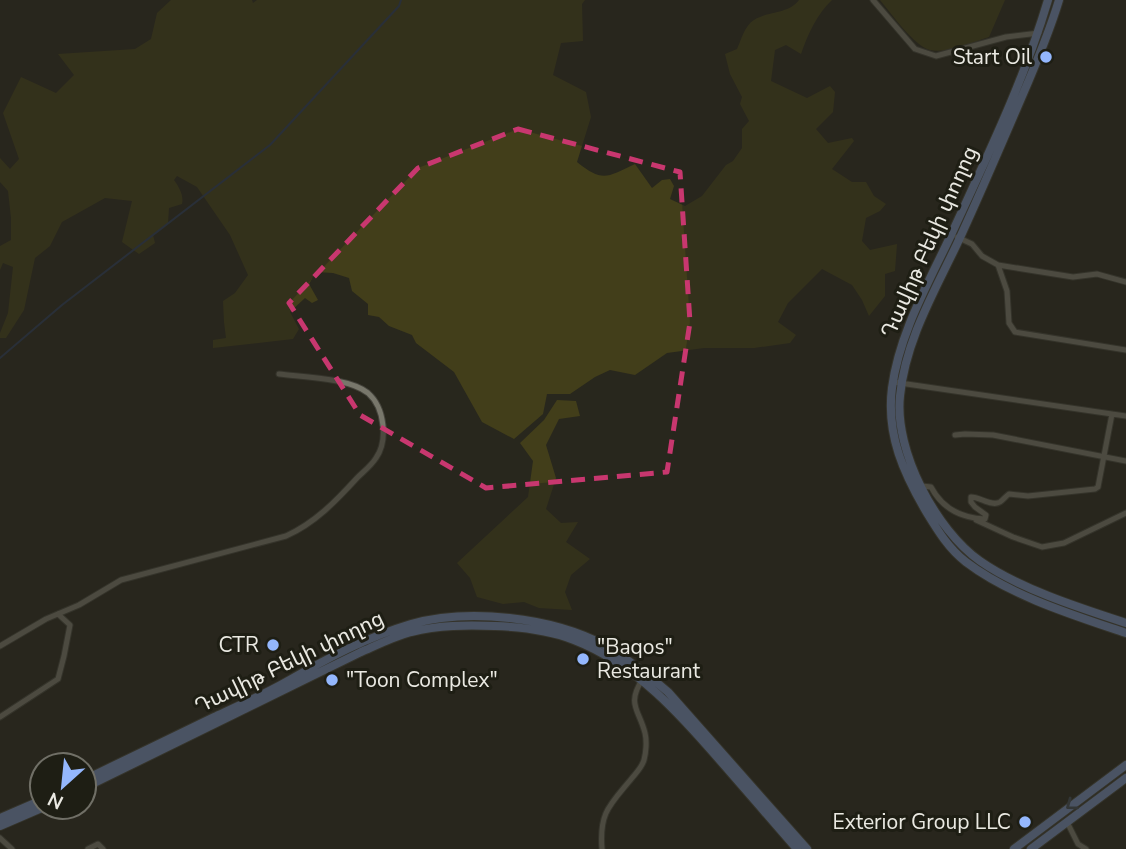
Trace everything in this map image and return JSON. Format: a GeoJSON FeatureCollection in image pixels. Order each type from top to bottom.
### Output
{"type":"FeatureCollection","features":[{"type":"Feature","properties":{"kind":"main road","name":"Դավիթ Բեկի փողոց"},"geometry":{"type":"LineString","coordinates":[[1048,0],[1038,33],[897,382],[891,424],[898,457],[916,495],[952,549],[975,568],[1008,587],[1126,633]]}},
{"type":"Feature","properties":{"kind":"main road","name":"Դավիթ Բեկի փողոց"},"geometry":{"type":"LineString","coordinates":[[955,236],[982,190],[1049,31],[1059,0]]}},
{"type":"Feature","properties":{"kind":"main road","name":"Դավիթ Բեկի փողոց"},"geometry":{"type":"LineString","coordinates":[[897,382],[900,425],[907,453],[939,517],[954,538],[982,562],[1043,593],[1126,623]]}},
{"type":"Feature","properties":{"kind":"main road","name":"Դավիթ Բեկի փողոց"},"geometry":{"type":"LineString","coordinates":[[98,774],[190,732],[335,660],[396,637],[429,628],[471,625],[527,628],[570,638],[602,652],[644,677],[807,849]]}},
{"type":"Feature","properties":{"kind":"main road","name":"Դավիթ Բեկի փողոց"},"geometry":{"type":"LineString","coordinates":[[98,781],[190,732]]}},
{"type":"Feature","properties":{"kind":"main road"},"geometry":{"type":"LineString","coordinates":[[1014,849],[1126,765]]}},
{"type":"Feature","properties":{"kind":"main road"},"geometry":{"type":"LineString","coordinates":[[1031,849],[1126,778]]}},
{"type":"Feature","properties":{"kind":"main road","name":"Դավիթ Բեկի փողոց"},"geometry":{"type":"LineString","coordinates":[[764,805],[797,849]]}},
{"type":"Feature","properties":{"kind":"main road"},"geometry":{"type":"LineString","coordinates":[[0,818],[28,806]]}},
{"type":"Feature","properties":{"kind":"main road"},"geometry":{"type":"LineString","coordinates":[[0,827],[28,814]]}},
{"type":"Feature","properties":{"kind":"street"},"geometry":{"type":"LineString","coordinates":[[873,0],[915,49],[936,56],[1006,37],[1049,31]]}},
{"type":"Feature","properties":{"kind":"street"},"geometry":{"type":"LineString","coordinates":[[955,236],[972,244],[982,256],[998,265],[1073,276],[1097,274],[1126,282]]}},
{"type":"Feature","properties":{"kind":"street"},"geometry":{"type":"LineString","coordinates":[[998,265],[1007,291],[1009,323],[1015,332],[1126,350]]}},
{"type":"Feature","properties":{"kind":"street"},"geometry":{"type":"LineString","coordinates":[[0,646],[121,580],[286,536],[312,523],[345,492],[377,458],[383,440],[378,407],[368,393],[344,382],[279,374]]}},
{"type":"Feature","properties":{"kind":"street"},"geometry":{"type":"LineString","coordinates":[[897,382],[1126,415]]}},
{"type":"Feature","properties":{"kind":"street"},"geometry":{"type":"LineString","coordinates":[[974,519],[985,519],[986,515],[975,507],[971,497],[997,504],[1009,494],[1036,495],[1095,489],[1105,457],[1112,414]]}},
{"type":"Feature","properties":{"kind":"street"},"geometry":{"type":"LineString","coordinates":[[955,435],[993,435],[1126,461]]}},
{"type":"Feature","properties":{"kind":"street"},"geometry":{"type":"LineString","coordinates":[[922,486],[931,487],[942,504],[952,510],[1042,547],[1064,543],[1126,513]]}},
{"type":"Feature","properties":{"kind":"street"},"geometry":{"type":"LineString","coordinates":[[0,717],[58,679],[70,625],[58,614]]}},
{"type":"Feature","properties":{"kind":"street"},"geometry":{"type":"LineString","coordinates":[[602,849],[600,832],[606,811],[642,765],[645,756],[646,735],[634,705],[637,688],[644,677]]}},
{"type":"Feature","properties":{"kind":"street"},"geometry":{"type":"LineString","coordinates":[[1067,822],[1078,844],[1086,849]]}},
{"type":"Feature","properties":{"kind":"street"},"geometry":{"type":"LineString","coordinates":[[0,838],[12,849]]}},
{"type":"Feature","properties":{"kind":"street"},"geometry":{"type":"LineString","coordinates":[[88,849],[98,844],[103,849]]}},
{"type":"Feature","properties":{"kind":"highlighted area"},"geometry":{"type":"Polygon","coordinates":[[[518,129],[680,172],[690,322],[667,472],[486,488],[360,415],[289,303],[418,168],[518,129]]]}},
{"type":"Feature","properties":{"kind":"shaded area"},"geometry":{"type":"Polygon","coordinates":[[[171,0],[252,0],[253,3],[257,0],[585,0],[582,4],[583,41],[561,43],[553,75],[586,92],[591,117],[577,162],[593,173],[605,176],[635,164],[652,188],[662,180],[670,179],[674,186],[670,199],[685,206],[702,196],[742,148],[742,129],[749,121],[740,104],[742,97],[730,74],[725,54],[737,49],[748,25],[754,20],[790,8],[799,0],[832,0],[814,25],[801,54],[786,45],[775,50],[771,81],[807,98],[830,86],[835,92],[833,112],[816,129],[828,143],[852,138],[854,141],[832,169],[852,182],[866,182],[874,196],[886,204],[880,211],[866,218],[862,241],[870,250],[897,244],[895,271],[885,274],[885,296],[869,316],[852,285],[822,269],[788,303],[778,322],[796,335],[790,343],[667,353],[635,375],[610,370],[570,394],[547,394],[543,414],[514,439],[482,422],[454,372],[416,343],[412,335],[389,326],[379,317],[368,315],[368,304],[352,291],[349,278],[333,273],[316,272],[309,284],[318,300],[312,303],[305,298],[290,312],[299,329],[293,339],[213,348],[213,340],[226,338],[223,301],[235,293],[248,275],[230,235],[197,187],[177,176],[174,180],[182,194],[182,204],[169,208],[168,223],[153,235],[155,243],[139,254],[122,242],[132,201],[105,198],[62,222],[50,246],[35,258],[24,310],[6,338],[0,338],[8,313],[13,267],[3,263],[0,270],[0,246],[11,240],[11,218],[8,191],[0,182],[0,158],[10,169],[19,159],[3,113],[21,77],[56,93],[74,75],[58,54],[135,49],[151,39],[157,13],[171,0]]]}},
{"type":"Feature","properties":{"kind":"shaded area"},"geometry":{"type":"Polygon","coordinates":[[[880,0],[1005,0],[989,37],[936,51],[917,42],[880,0]]]}},
{"type":"Feature","properties":{"kind":"shaded area"},"geometry":{"type":"Polygon","coordinates":[[[557,400],[576,401],[580,416],[559,419],[546,445],[556,478],[546,509],[561,523],[578,522],[566,542],[590,559],[571,575],[565,592],[572,610],[539,608],[524,602],[503,604],[477,597],[470,578],[457,563],[528,497],[533,461],[520,443],[544,420],[557,400]]]}},
{"type":"Feature","properties":{"kind":"waterway"},"geometry":{"type":"LineString","coordinates":[[0,358],[62,305],[270,145],[399,6],[401,0]]}},
{"type":"Feature","properties":{"kind":"place","name":"Start Oil"},"geometry":{"type":"Point","coordinates":[1046,57]}},
{"type":"Feature","properties":{"kind":"place","name":"CTR"},"geometry":{"type":"Point","coordinates":[273,645]}},
{"type":"Feature","properties":{"kind":"place","name":"\"Baqos\" Restaurant"},"geometry":{"type":"Point","coordinates":[583,659]}},
{"type":"Feature","properties":{"kind":"place","name":"\"Toon Complex\""},"geometry":{"type":"Point","coordinates":[332,680]}},
{"type":"Feature","properties":{"kind":"place","name":"Exterior Group LLC"},"geometry":{"type":"Point","coordinates":[1025,822]}}]}
